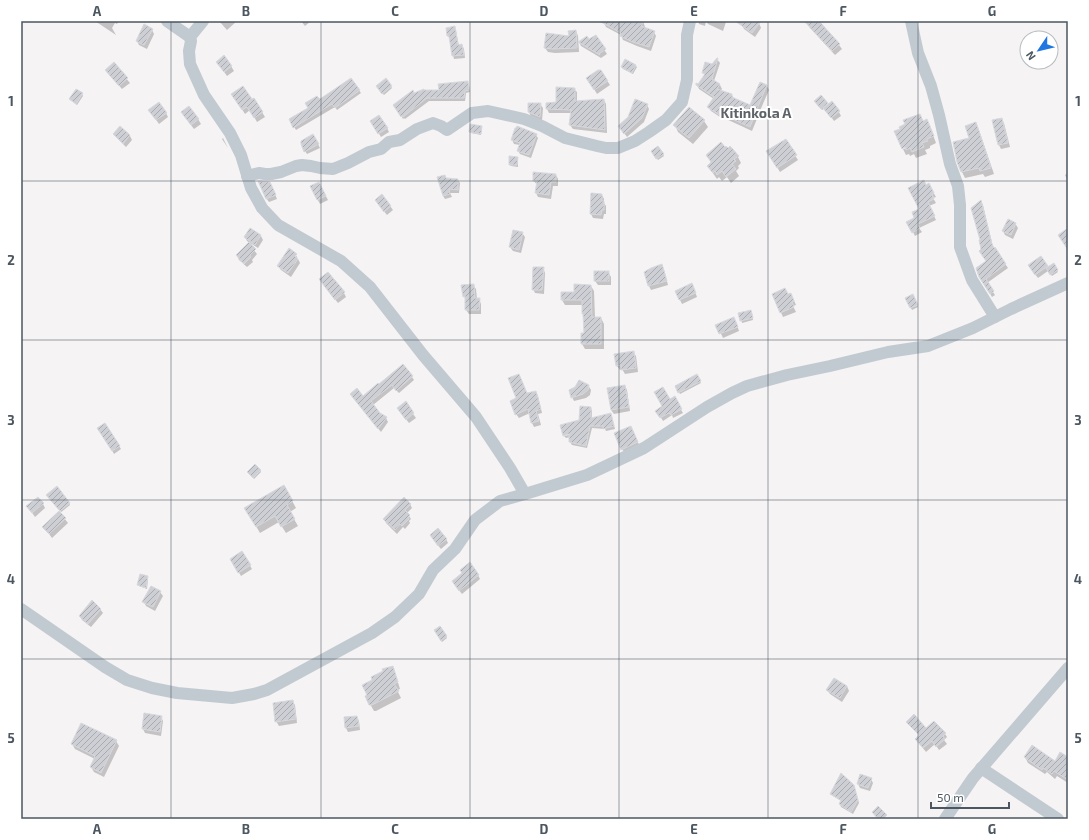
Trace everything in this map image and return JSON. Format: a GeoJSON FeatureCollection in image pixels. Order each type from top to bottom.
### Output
{"type":"FeatureCollection","features":[{"type":"Feature","properties":{"kind":"street"},"geometry":{"type":"LineString","coordinates":[[167,21],[190,37]]}},
{"type":"Feature","properties":{"kind":"street"},"geometry":{"type":"LineString","coordinates":[[203,21],[190,37],[190,64],[204,95],[230,133],[241,155],[251,188],[262,208],[278,225],[341,261],[370,287],[423,355],[476,417],[510,468],[525,494]]}},
{"type":"Feature","properties":{"kind":"street"},"geometry":{"type":"LineString","coordinates":[[247,176],[259,173],[265,174],[281,172],[296,166],[333,168],[348,163],[369,152],[381,149],[389,142],[400,140],[417,129],[433,123],[442,126],[447,130],[472,113],[488,111],[524,119],[542,126],[564,138],[580,143],[606,148],[618,148],[640,138],[666,120],[682,102],[687,80],[687,35],[690,21]]}},
{"type":"Feature","properties":{"kind":"street"},"geometry":{"type":"LineString","coordinates":[[911,21],[918,53],[931,86],[950,164],[958,186],[960,205],[960,247],[972,280],[995,317]]}},
{"type":"Feature","properties":{"kind":"street"},"geometry":{"type":"LineString","coordinates":[[21,609],[105,668],[127,680],[152,688],[202,696],[232,698],[267,690],[366,636],[395,617],[419,594],[432,570],[455,549],[470,526],[479,516],[500,501],[587,475],[644,448],[707,407],[747,386],[787,375],[888,352],[928,346],[973,328],[1068,283]]}},
{"type":"Feature","properties":{"kind":"street"},"geometry":{"type":"LineString","coordinates":[[945,819],[963,791],[981,768],[1068,668]]}},
{"type":"Feature","properties":{"kind":"street"},"geometry":{"type":"LineString","coordinates":[[981,768],[1058,819]]}},
{"type":"Feature","properties":{"kind":"building"},"geometry":{"type":"Polygon","coordinates":[[[599,21],[644,21],[641,26],[655,31],[649,47],[620,36],[621,33],[599,21]]]}},
{"type":"Feature","properties":{"kind":"building"},"geometry":{"type":"Polygon","coordinates":[[[735,21],[761,21],[752,33],[735,21]]]}},
{"type":"Feature","properties":{"kind":"building"},"geometry":{"type":"Polygon","coordinates":[[[804,21],[819,21],[840,44],[832,51],[804,21]]]}},
{"type":"Feature","properties":{"kind":"building"},"geometry":{"type":"Polygon","coordinates":[[[144,24],[153,29],[144,45],[136,41],[144,24]]]}},
{"type":"Feature","properties":{"kind":"building"},"geometry":{"type":"Polygon","coordinates":[[[455,26],[458,45],[462,44],[464,55],[452,56],[449,36],[447,36],[446,28],[455,26]]]}},
{"type":"Feature","properties":{"kind":"building"},"geometry":{"type":"Polygon","coordinates":[[[576,30],[577,48],[544,48],[546,33],[569,36],[568,31],[576,30]]]}},
{"type":"Feature","properties":{"kind":"building"},"geometry":{"type":"Polygon","coordinates":[[[596,35],[606,49],[599,54],[600,55],[578,42],[587,36],[589,39],[596,35]]]}},
{"type":"Feature","properties":{"kind":"building"},"geometry":{"type":"Polygon","coordinates":[[[224,55],[232,66],[224,72],[216,62],[224,55]]]}},
{"type":"Feature","properties":{"kind":"building"},"geometry":{"type":"Polygon","coordinates":[[[717,58],[712,79],[720,84],[717,89],[732,94],[732,97],[750,105],[760,82],[767,85],[750,127],[721,114],[721,116],[707,107],[714,97],[696,85],[696,83],[698,84],[705,74],[702,73],[705,62],[712,64],[717,58]]]}},
{"type":"Feature","properties":{"kind":"building"},"geometry":{"type":"Polygon","coordinates":[[[625,59],[636,65],[632,73],[621,67],[625,59]]]}},
{"type":"Feature","properties":{"kind":"building"},"geometry":{"type":"Polygon","coordinates":[[[114,62],[128,78],[119,86],[105,70],[114,62]]]}},
{"type":"Feature","properties":{"kind":"building"},"geometry":{"type":"Polygon","coordinates":[[[598,70],[601,70],[608,81],[594,90],[586,78],[598,70]]]}},
{"type":"Feature","properties":{"kind":"building"},"geometry":{"type":"Polygon","coordinates":[[[351,78],[360,90],[335,108],[332,104],[293,128],[289,119],[308,108],[305,103],[317,96],[320,99],[351,78]]]}},
{"type":"Feature","properties":{"kind":"building"},"geometry":{"type":"Polygon","coordinates":[[[386,78],[392,86],[382,94],[376,86],[386,78]]]}},
{"type":"Feature","properties":{"kind":"building"},"geometry":{"type":"Polygon","coordinates":[[[468,81],[469,90],[465,91],[464,98],[427,98],[403,117],[401,117],[393,105],[413,90],[414,93],[424,89],[439,90],[438,84],[468,81]]]}},
{"type":"Feature","properties":{"kind":"building"},"geometry":{"type":"Polygon","coordinates":[[[243,86],[252,99],[254,98],[263,112],[254,118],[247,107],[242,110],[231,94],[243,86]]]}},
{"type":"Feature","properties":{"kind":"building"},"geometry":{"type":"Polygon","coordinates":[[[556,87],[575,88],[575,101],[604,99],[605,130],[569,125],[571,110],[546,109],[546,103],[556,102],[556,87]]]}},
{"type":"Feature","properties":{"kind":"building"},"geometry":{"type":"Polygon","coordinates":[[[76,89],[83,93],[76,104],[69,99],[76,89]]]}},
{"type":"Feature","properties":{"kind":"building"},"geometry":{"type":"Polygon","coordinates":[[[821,95],[828,103],[821,109],[814,101],[821,95]]]}},
{"type":"Feature","properties":{"kind":"building"},"geometry":{"type":"Polygon","coordinates":[[[635,99],[648,104],[642,118],[624,134],[618,126],[628,117],[635,99]]]}},
{"type":"Feature","properties":{"kind":"building"},"geometry":{"type":"Polygon","coordinates":[[[832,101],[840,111],[831,118],[823,108],[832,101]]]}},
{"type":"Feature","properties":{"kind":"building"},"geometry":{"type":"Polygon","coordinates":[[[159,102],[167,113],[156,120],[148,110],[159,102]]]}},
{"type":"Feature","properties":{"kind":"building"},"geometry":{"type":"Polygon","coordinates":[[[528,103],[541,103],[540,117],[528,112],[528,103]]]}},
{"type":"Feature","properties":{"kind":"building"},"geometry":{"type":"Polygon","coordinates":[[[189,106],[199,119],[191,125],[181,112],[189,106]]]}},
{"type":"Feature","properties":{"kind":"building"},"geometry":{"type":"Polygon","coordinates":[[[689,107],[705,120],[689,138],[673,125],[689,107]]]}},
{"type":"Feature","properties":{"kind":"building"},"geometry":{"type":"Polygon","coordinates":[[[920,114],[923,121],[927,119],[934,136],[927,139],[928,141],[922,143],[924,147],[912,152],[910,148],[906,150],[905,147],[902,149],[894,131],[900,129],[899,127],[905,124],[903,120],[920,114]]]}},
{"type":"Feature","properties":{"kind":"building"},"geometry":{"type":"Polygon","coordinates":[[[379,115],[388,128],[378,134],[370,121],[379,115]]]}},
{"type":"Feature","properties":{"kind":"building"},"geometry":{"type":"Polygon","coordinates":[[[1002,118],[1008,143],[998,145],[992,120],[1002,118]]]}},
{"type":"Feature","properties":{"kind":"building"},"geometry":{"type":"Polygon","coordinates":[[[976,122],[991,168],[980,171],[979,168],[961,172],[957,162],[953,142],[969,138],[965,126],[976,122]]]}},
{"type":"Feature","properties":{"kind":"building"},"geometry":{"type":"Polygon","coordinates":[[[470,124],[482,126],[481,134],[469,132],[470,124]]]}},
{"type":"Feature","properties":{"kind":"building"},"geometry":{"type":"Polygon","coordinates":[[[120,126],[130,135],[123,144],[113,134],[120,126]]]}},
{"type":"Feature","properties":{"kind":"building"},"geometry":{"type":"Polygon","coordinates":[[[517,126],[537,134],[529,155],[517,151],[520,143],[511,140],[517,126]]]}},
{"type":"Feature","properties":{"kind":"building"},"geometry":{"type":"Polygon","coordinates":[[[313,134],[319,144],[304,152],[301,141],[313,134]]]}},
{"type":"Feature","properties":{"kind":"building"},"geometry":{"type":"Polygon","coordinates":[[[786,139],[797,155],[777,168],[766,151],[786,139]]]}},
{"type":"Feature","properties":{"kind":"building"},"geometry":{"type":"Polygon","coordinates":[[[721,142],[725,147],[726,146],[728,148],[730,146],[739,156],[734,159],[736,161],[732,164],[736,169],[726,177],[722,171],[717,175],[715,171],[713,173],[707,166],[711,162],[706,155],[721,142]]]}},
{"type":"Feature","properties":{"kind":"building"},"geometry":{"type":"Polygon","coordinates":[[[658,146],[664,154],[656,159],[651,151],[658,146]]]}},
{"type":"Feature","properties":{"kind":"building"},"geometry":{"type":"Polygon","coordinates":[[[509,156],[518,157],[517,165],[509,165],[509,156]]]}},
{"type":"Feature","properties":{"kind":"building"},"geometry":{"type":"Polygon","coordinates":[[[533,172],[556,174],[556,182],[551,182],[549,195],[535,193],[537,181],[533,181],[533,172]]]}},
{"type":"Feature","properties":{"kind":"building"},"geometry":{"type":"Polygon","coordinates":[[[445,175],[446,178],[458,179],[458,190],[449,189],[450,194],[443,196],[437,177],[445,175]]]}},
{"type":"Feature","properties":{"kind":"building"},"geometry":{"type":"Polygon","coordinates":[[[924,180],[926,185],[929,183],[934,193],[932,194],[934,199],[928,202],[935,216],[918,224],[920,228],[912,233],[906,222],[914,218],[912,212],[919,209],[908,188],[924,180]]]}},
{"type":"Feature","properties":{"kind":"building"},"geometry":{"type":"Polygon","coordinates":[[[258,181],[270,182],[276,195],[266,199],[258,181]]]}},
{"type":"Feature","properties":{"kind":"building"},"geometry":{"type":"Polygon","coordinates":[[[319,182],[326,196],[317,200],[310,186],[319,182]]]}},
{"type":"Feature","properties":{"kind":"building"},"geometry":{"type":"Polygon","coordinates":[[[591,193],[602,194],[604,210],[602,210],[601,215],[590,214],[591,193]]]}},
{"type":"Feature","properties":{"kind":"building"},"geometry":{"type":"Polygon","coordinates":[[[382,194],[391,206],[384,212],[375,200],[382,194]]]}},
{"type":"Feature","properties":{"kind":"building"},"geometry":{"type":"Polygon","coordinates":[[[981,200],[992,244],[1006,264],[986,279],[994,291],[990,294],[979,277],[976,268],[986,261],[979,251],[981,249],[980,240],[971,208],[981,200]]]}},
{"type":"Feature","properties":{"kind":"building"},"geometry":{"type":"Polygon","coordinates":[[[1008,219],[1016,223],[1011,235],[1002,231],[1008,219]]]}},
{"type":"Feature","properties":{"kind":"building"},"geometry":{"type":"Polygon","coordinates":[[[250,228],[261,235],[255,245],[244,237],[250,228]]]}},
{"type":"Feature","properties":{"kind":"building"},"geometry":{"type":"Polygon","coordinates":[[[1068,228],[1068,250],[1058,235],[1068,228]]]}},
{"type":"Feature","properties":{"kind":"building"},"geometry":{"type":"Polygon","coordinates":[[[513,230],[523,232],[519,250],[509,247],[513,230]]]}},
{"type":"Feature","properties":{"kind":"building"},"geometry":{"type":"Polygon","coordinates":[[[249,242],[256,249],[244,264],[236,255],[249,242]]]}},
{"type":"Feature","properties":{"kind":"building"},"geometry":{"type":"Polygon","coordinates":[[[289,248],[297,254],[295,256],[298,259],[288,273],[277,266],[289,248]]]}},
{"type":"Feature","properties":{"kind":"building"},"geometry":{"type":"Polygon","coordinates":[[[1041,256],[1048,266],[1035,275],[1028,265],[1041,256]]]}},
{"type":"Feature","properties":{"kind":"building"},"geometry":{"type":"Polygon","coordinates":[[[1054,263],[1058,270],[1050,275],[1046,268],[1054,263]]]}},
{"type":"Feature","properties":{"kind":"building"},"geometry":{"type":"Polygon","coordinates":[[[662,264],[667,281],[648,286],[644,272],[662,264]]]}},
{"type":"Feature","properties":{"kind":"building"},"geometry":{"type":"Polygon","coordinates":[[[533,267],[544,267],[542,290],[532,290],[533,267]]]}},
{"type":"Feature","properties":{"kind":"building"},"geometry":{"type":"Polygon","coordinates":[[[594,271],[609,271],[609,281],[594,281],[594,271]]]}},
{"type":"Feature","properties":{"kind":"building"},"geometry":{"type":"Polygon","coordinates":[[[328,272],[345,292],[335,300],[319,279],[328,272]]]}},
{"type":"Feature","properties":{"kind":"building"},"geometry":{"type":"Polygon","coordinates":[[[692,283],[696,293],[679,300],[675,291],[692,283]]]}},
{"type":"Feature","properties":{"kind":"building"},"geometry":{"type":"Polygon","coordinates":[[[474,284],[475,298],[480,298],[479,310],[465,310],[465,296],[463,297],[461,285],[474,284]]]}},
{"type":"Feature","properties":{"kind":"building"},"geometry":{"type":"Polygon","coordinates":[[[574,284],[591,285],[592,317],[601,317],[601,344],[581,344],[581,333],[584,333],[582,300],[561,300],[561,292],[574,292],[574,284]]]}},
{"type":"Feature","properties":{"kind":"building"},"geometry":{"type":"Polygon","coordinates":[[[785,288],[788,294],[791,293],[794,301],[792,302],[794,307],[780,313],[772,294],[785,288]]]}},
{"type":"Feature","properties":{"kind":"building"},"geometry":{"type":"Polygon","coordinates":[[[913,294],[918,305],[910,308],[905,298],[913,294]]]}},
{"type":"Feature","properties":{"kind":"building"},"geometry":{"type":"Polygon","coordinates":[[[751,310],[753,318],[740,321],[738,313],[751,310]]]}},
{"type":"Feature","properties":{"kind":"building"},"geometry":{"type":"Polygon","coordinates":[[[734,317],[738,327],[719,334],[715,325],[734,317]]]}},
{"type":"Feature","properties":{"kind":"building"},"geometry":{"type":"Polygon","coordinates":[[[634,351],[636,368],[621,370],[621,365],[616,366],[614,354],[634,351]]]}},
{"type":"Feature","properties":{"kind":"building"},"geometry":{"type":"Polygon","coordinates":[[[403,364],[413,376],[396,391],[392,385],[371,401],[380,413],[387,417],[378,429],[350,394],[357,388],[363,396],[403,364]]]}},
{"type":"Feature","properties":{"kind":"building"},"geometry":{"type":"Polygon","coordinates":[[[519,374],[527,393],[536,391],[541,409],[536,411],[539,421],[531,423],[528,409],[515,415],[510,401],[516,398],[508,378],[519,374]]]}},
{"type":"Feature","properties":{"kind":"building"},"geometry":{"type":"Polygon","coordinates":[[[697,374],[701,381],[678,393],[675,386],[697,374]]]}},
{"type":"Feature","properties":{"kind":"building"},"geometry":{"type":"Polygon","coordinates":[[[579,380],[589,385],[588,390],[583,394],[571,398],[569,390],[575,387],[579,380]]]}},
{"type":"Feature","properties":{"kind":"building"},"geometry":{"type":"Polygon","coordinates":[[[625,385],[629,407],[611,410],[607,388],[625,385]]]}},
{"type":"Feature","properties":{"kind":"building"},"geometry":{"type":"Polygon","coordinates":[[[663,387],[670,399],[675,396],[682,409],[671,415],[669,413],[660,418],[655,411],[662,406],[654,392],[663,387]]]}},
{"type":"Feature","properties":{"kind":"building"},"geometry":{"type":"Polygon","coordinates":[[[406,401],[414,413],[406,420],[397,408],[406,401]]]}},
{"type":"Feature","properties":{"kind":"building"},"geometry":{"type":"Polygon","coordinates":[[[580,406],[591,407],[591,418],[611,413],[614,426],[603,429],[603,426],[590,426],[586,446],[569,442],[569,434],[563,436],[560,425],[579,420],[580,406]]]}},
{"type":"Feature","properties":{"kind":"building"},"geometry":{"type":"Polygon","coordinates":[[[105,423],[120,446],[112,451],[97,428],[105,423]]]}},
{"type":"Feature","properties":{"kind":"building"},"geometry":{"type":"Polygon","coordinates":[[[631,426],[638,442],[621,450],[614,433],[631,426]]]}},
{"type":"Feature","properties":{"kind":"building"},"geometry":{"type":"Polygon","coordinates":[[[255,464],[261,470],[253,478],[247,472],[255,464]]]}},
{"type":"Feature","properties":{"kind":"building"},"geometry":{"type":"Polygon","coordinates":[[[284,485],[293,501],[287,505],[295,519],[281,527],[275,516],[256,527],[244,508],[284,485]]]}},
{"type":"Feature","properties":{"kind":"building"},"geometry":{"type":"Polygon","coordinates":[[[57,486],[70,503],[60,511],[46,495],[57,486]]]}},
{"type":"Feature","properties":{"kind":"building"},"geometry":{"type":"Polygon","coordinates":[[[38,497],[44,503],[32,513],[26,506],[38,497]]]}},
{"type":"Feature","properties":{"kind":"building"},"geometry":{"type":"Polygon","coordinates":[[[404,497],[411,504],[405,510],[410,515],[408,517],[409,519],[402,526],[400,524],[395,530],[383,519],[404,497]]]}},
{"type":"Feature","properties":{"kind":"building"},"geometry":{"type":"Polygon","coordinates":[[[59,511],[66,518],[49,534],[42,527],[59,511]]]}},
{"type":"Feature","properties":{"kind":"building"},"geometry":{"type":"Polygon","coordinates":[[[438,528],[447,539],[438,546],[430,535],[438,528]]]}},
{"type":"Feature","properties":{"kind":"building"},"geometry":{"type":"Polygon","coordinates":[[[242,551],[251,565],[238,573],[230,559],[242,551]]]}},
{"type":"Feature","properties":{"kind":"building"},"geometry":{"type":"Polygon","coordinates":[[[470,562],[479,575],[459,591],[452,581],[462,573],[460,570],[470,562]]]}},
{"type":"Feature","properties":{"kind":"building"},"geometry":{"type":"Polygon","coordinates":[[[140,574],[148,576],[146,588],[137,585],[140,574]]]}},
{"type":"Feature","properties":{"kind":"building"},"geometry":{"type":"Polygon","coordinates":[[[151,586],[161,591],[153,607],[142,602],[151,586]]]}},
{"type":"Feature","properties":{"kind":"building"},"geometry":{"type":"Polygon","coordinates":[[[92,600],[101,609],[88,624],[79,616],[92,600]]]}},
{"type":"Feature","properties":{"kind":"building"},"geometry":{"type":"Polygon","coordinates":[[[440,626],[447,636],[441,641],[434,630],[440,626]]]}},
{"type":"Feature","properties":{"kind":"building"},"geometry":{"type":"Polygon","coordinates":[[[393,666],[398,682],[394,684],[399,691],[372,705],[369,705],[365,696],[367,695],[362,685],[372,680],[371,677],[383,671],[382,669],[393,666]]]}},
{"type":"Feature","properties":{"kind":"building"},"geometry":{"type":"Polygon","coordinates":[[[834,678],[847,686],[840,698],[826,690],[834,678]]]}},
{"type":"Feature","properties":{"kind":"building"},"geometry":{"type":"Polygon","coordinates":[[[293,700],[296,719],[275,722],[273,703],[293,700]]]}},
{"type":"Feature","properties":{"kind":"building"},"geometry":{"type":"Polygon","coordinates":[[[144,713],[162,716],[160,732],[142,729],[144,713]]]}},
{"type":"Feature","properties":{"kind":"building"},"geometry":{"type":"Polygon","coordinates":[[[914,714],[926,728],[934,721],[946,733],[943,736],[945,739],[936,747],[932,741],[923,748],[915,739],[919,735],[906,722],[914,714]]]}},
{"type":"Feature","properties":{"kind":"building"},"geometry":{"type":"Polygon","coordinates":[[[357,716],[359,726],[345,728],[344,717],[357,716]]]}},
{"type":"Feature","properties":{"kind":"building"},"geometry":{"type":"Polygon","coordinates":[[[81,723],[117,740],[101,773],[90,767],[95,756],[71,744],[81,723]]]}},
{"type":"Feature","properties":{"kind":"building"},"geometry":{"type":"Polygon","coordinates":[[[1032,745],[1055,761],[1060,752],[1068,757],[1068,780],[1054,771],[1052,774],[1043,768],[1042,770],[1024,757],[1032,745]]]}},
{"type":"Feature","properties":{"kind":"building"},"geometry":{"type":"Polygon","coordinates":[[[841,773],[854,785],[858,800],[851,812],[839,804],[841,800],[830,794],[841,773]]]}},
{"type":"Feature","properties":{"kind":"building"},"geometry":{"type":"Polygon","coordinates":[[[860,774],[872,778],[868,788],[857,784],[860,774]]]}},
{"type":"Feature","properties":{"kind":"building"},"geometry":{"type":"Polygon","coordinates":[[[878,806],[887,815],[883,819],[878,819],[872,812],[878,806]]]}},
{"type":"Feature","properties":{"kind":"district","name":"Kitinkola A"},"geometry":{"type":"Point","coordinates":[756,113]}}]}
